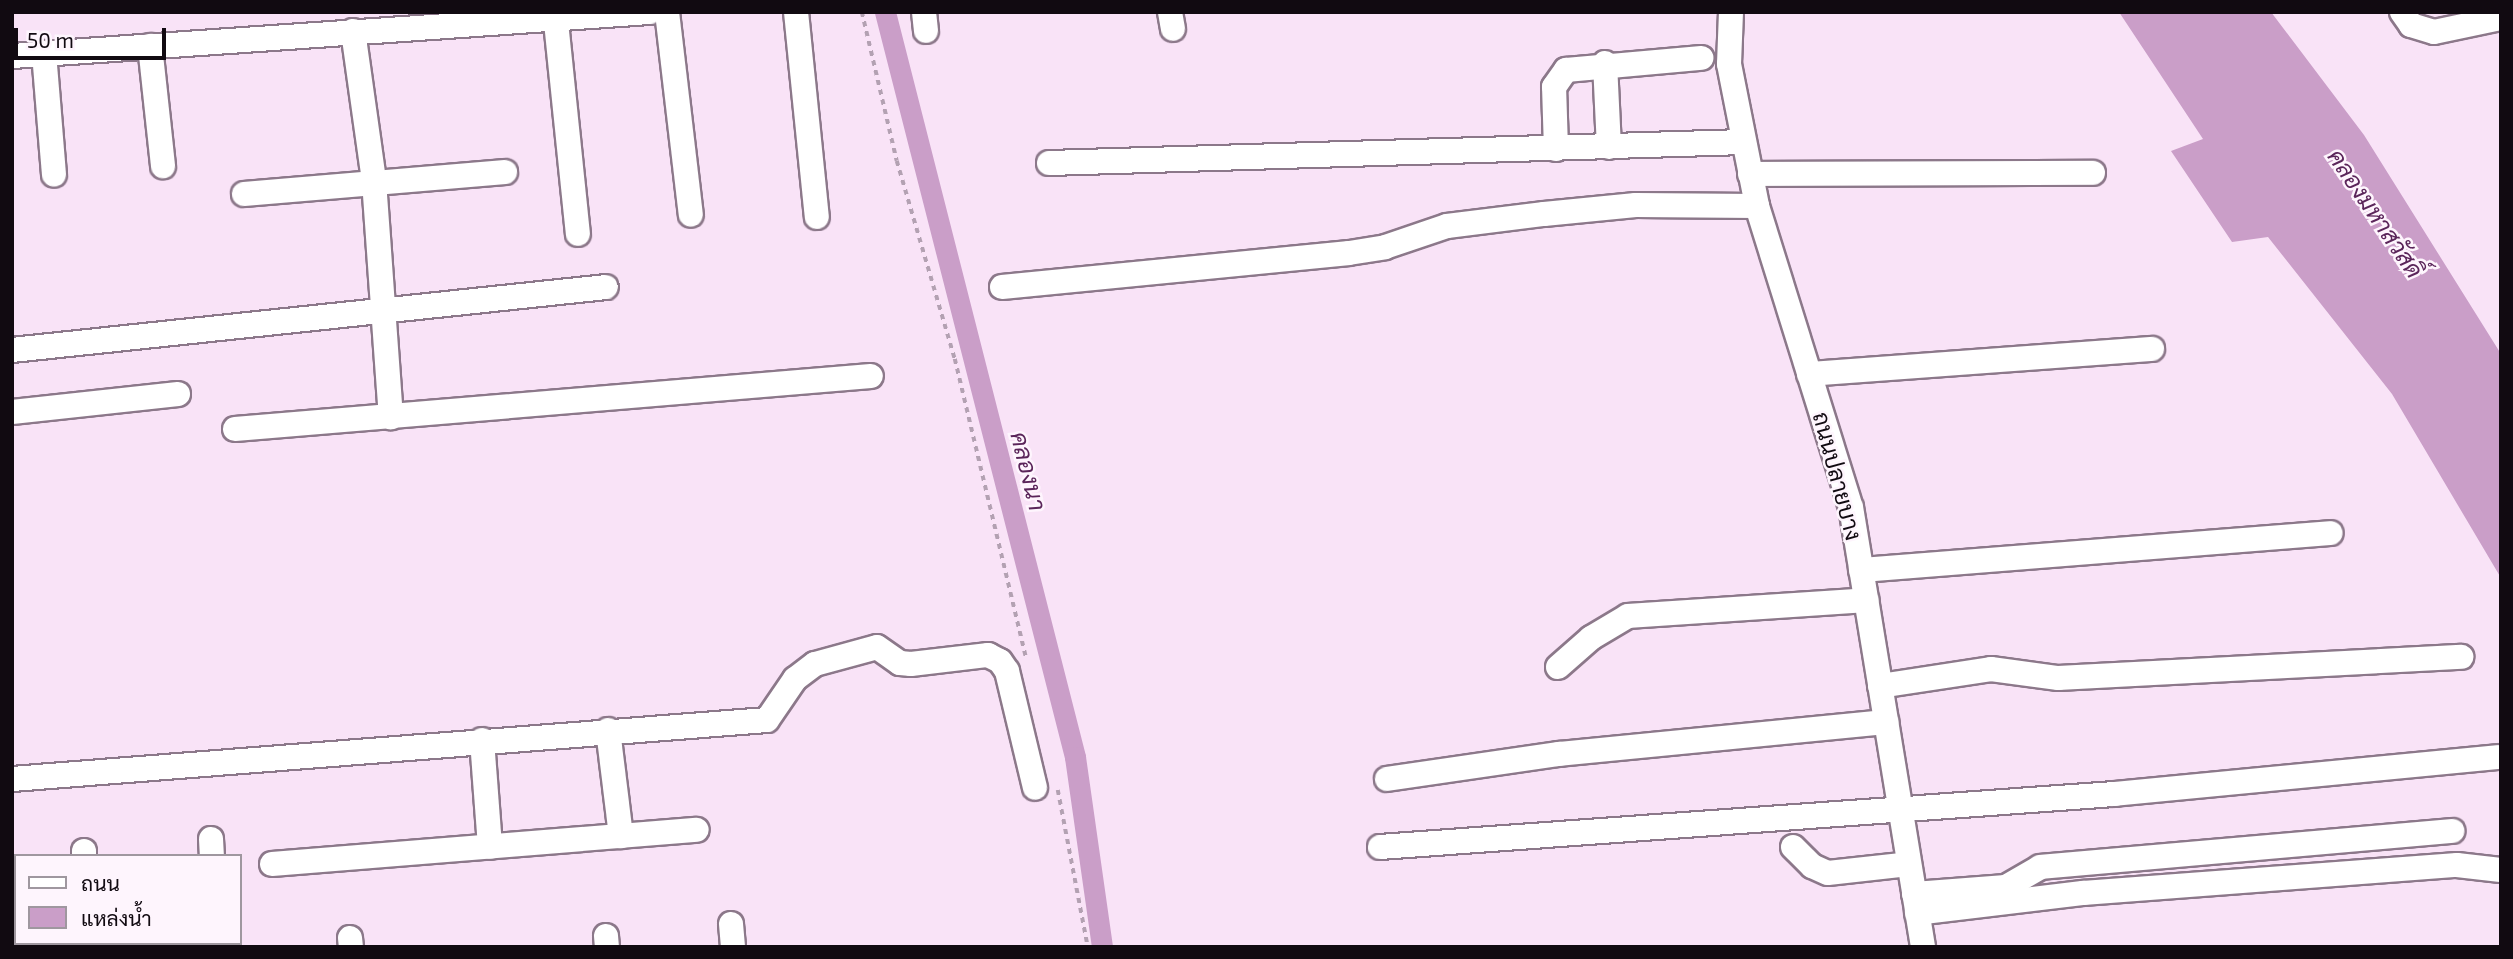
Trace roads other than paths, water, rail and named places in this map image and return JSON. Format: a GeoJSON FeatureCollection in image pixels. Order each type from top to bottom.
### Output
{"type":"FeatureCollection","features":[{"type":"Feature","properties":{"kind":"street"},"geometry":{"type":"LineString","coordinates":[[12,56],[353,31],[390,20],[556,22],[649,12]]}},
{"type":"Feature","properties":{"kind":"street"},"geometry":{"type":"LineString","coordinates":[[667,12],[691,215]]}},
{"type":"Feature","properties":{"kind":"street"},"geometry":{"type":"LineString","coordinates":[[796,12],[817,217]]}},
{"type":"Feature","properties":{"kind":"street","name":"ถนนปลายบาง"},"geometry":{"type":"LineString","coordinates":[[1731,12],[1729,64],[1757,206],[1851,507],[1923,947]]}},
{"type":"Feature","properties":{"kind":"street"},"geometry":{"type":"LineString","coordinates":[[2402,12],[2411,25],[2434,32],[2501,18]]}},
{"type":"Feature","properties":{"kind":"street"},"geometry":{"type":"LineString","coordinates":[[556,22],[578,234]]}},
{"type":"Feature","properties":{"kind":"street"},"geometry":{"type":"LineString","coordinates":[[353,31],[374,181],[386,311],[391,417]]}},
{"type":"Feature","properties":{"kind":"street"},"geometry":{"type":"LineString","coordinates":[[150,46],[163,166]]}},
{"type":"Feature","properties":{"kind":"street"},"geometry":{"type":"LineString","coordinates":[[44,53],[54,175]]}},
{"type":"Feature","properties":{"kind":"street"},"geometry":{"type":"LineString","coordinates":[[1556,149],[1554,87],[1566,70],[1605,63],[1701,58]]}},
{"type":"Feature","properties":{"kind":"street"},"geometry":{"type":"LineString","coordinates":[[1605,63],[1609,147]]}},
{"type":"Feature","properties":{"kind":"street"},"geometry":{"type":"LineString","coordinates":[[1049,163],[1743,142]]}},
{"type":"Feature","properties":{"kind":"street"},"geometry":{"type":"LineString","coordinates":[[244,194],[505,172]]}},
{"type":"Feature","properties":{"kind":"street"},"geometry":{"type":"LineString","coordinates":[[1750,174],[2094,173]]}},
{"type":"Feature","properties":{"kind":"street"},"geometry":{"type":"LineString","coordinates":[[1002,287],[1349,253],[1385,247],[1447,226],[1557,213],[1636,205],[1757,206]]}},
{"type":"Feature","properties":{"kind":"street"},"geometry":{"type":"LineString","coordinates":[[12,350],[606,287]]}},
{"type":"Feature","properties":{"kind":"street"},"geometry":{"type":"LineString","coordinates":[[1810,374],[2152,349]]}},
{"type":"Feature","properties":{"kind":"street"},"geometry":{"type":"LineString","coordinates":[[235,429],[872,376]]}},
{"type":"Feature","properties":{"kind":"street"},"geometry":{"type":"LineString","coordinates":[[12,412],[178,394]]}},
{"type":"Feature","properties":{"kind":"street"},"geometry":{"type":"LineString","coordinates":[[1861,570],[2331,533]]}},
{"type":"Feature","properties":{"kind":"street"},"geometry":{"type":"LineString","coordinates":[[1558,667],[1591,638],[1628,616],[1866,600]]}},
{"type":"Feature","properties":{"kind":"street"},"geometry":{"type":"LineString","coordinates":[[12,779],[608,730],[767,720],[796,679],[815,664],[857,649],[877,646],[900,663],[911,664],[988,655],[1007,671],[1046,787]]}},
{"type":"Feature","properties":{"kind":"street"},"geometry":{"type":"LineString","coordinates":[[1880,686],[1991,669],[2058,678],[2460,657]]}},
{"type":"Feature","properties":{"kind":"street"},"geometry":{"type":"LineString","coordinates":[[1387,779],[1559,754],[1886,722]]}},
{"type":"Feature","properties":{"kind":"street"},"geometry":{"type":"LineString","coordinates":[[608,730],[621,836]]}},
{"type":"Feature","properties":{"kind":"street"},"geometry":{"type":"LineString","coordinates":[[482,740],[490,847]]}},
{"type":"Feature","properties":{"kind":"street"},"geometry":{"type":"LineString","coordinates":[[1380,848],[1900,811],[2498,757]]}},
{"type":"Feature","properties":{"kind":"street"},"geometry":{"type":"LineString","coordinates":[[272,864],[697,830]]}},
{"type":"Feature","properties":{"kind":"street"},"geometry":{"type":"LineString","coordinates":[[1915,903],[2006,887],[2040,867],[2452,831]]}},
{"type":"Feature","properties":{"kind":"street"},"geometry":{"type":"LineString","coordinates":[[1793,847],[1812,866],[1828,873],[1909,864]]}},
{"type":"Feature","properties":{"kind":"street"},"geometry":{"type":"LineString","coordinates":[[1915,903],[2457,865],[2501,870]]}},
{"type":"Feature","properties":{"kind":"water","name":"คลองมหาสวัสดิ์"},"geometry":{"type":"Polygon","coordinates":[[[2119,12],[2271,12],[2364,135],[2501,354],[2501,578],[2392,394],[2268,237],[2232,242],[2171,151],[2203,139],[2119,12]]]}},
{"type":"Feature","properties":{"kind":"waterway","name":"คลองนา"},"geometry":{"type":"LineString","coordinates":[[885,12],[1075,757],[1102,947]]}}]}
